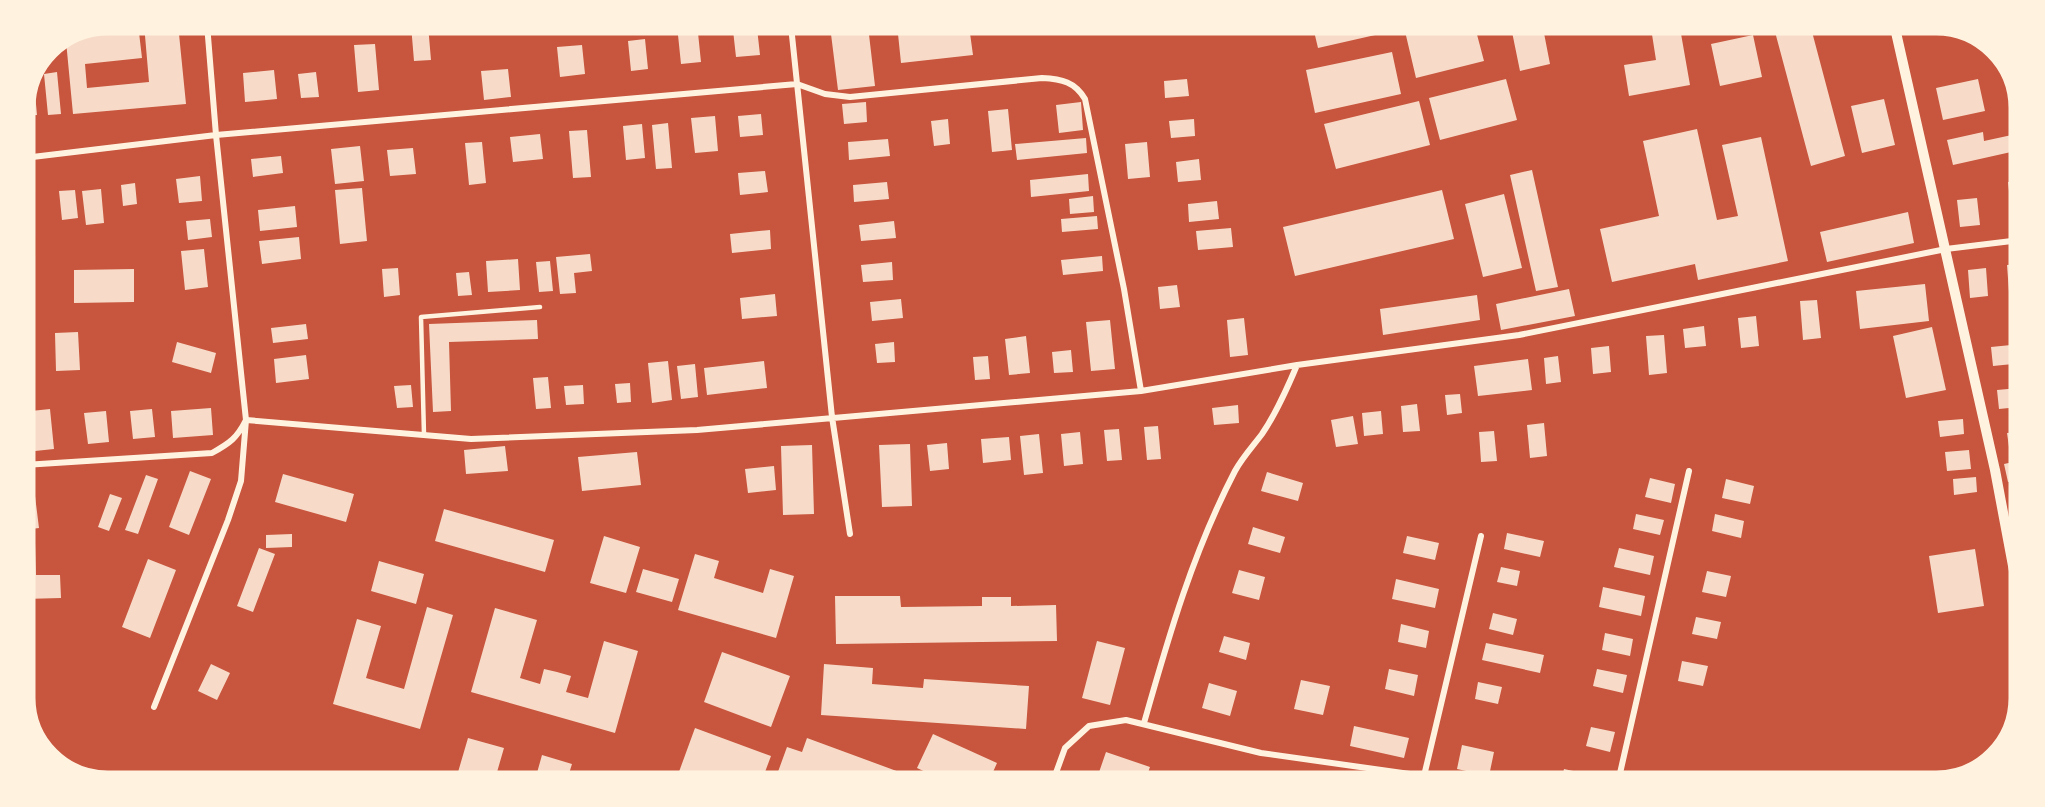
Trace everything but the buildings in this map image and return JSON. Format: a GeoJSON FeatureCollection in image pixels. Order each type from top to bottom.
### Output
{"type":"FeatureCollection","features":[{"type":"Feature","properties":{"kind":"street"},"geometry":{"type":"LineString","coordinates":[[154,708],[228,520],[241,481],[246,420],[208,34]]}},
{"type":"Feature","properties":{"kind":"street"},"geometry":{"type":"LineString","coordinates":[[792,34],[832,417],[850,534]]}},
{"type":"Feature","properties":{"kind":"street"},"geometry":{"type":"LineString","coordinates":[[1896,34],[1995,470],[2010,550]]}},
{"type":"Feature","properties":{"kind":"street"},"geometry":{"type":"LineString","coordinates":[[34,157],[216,135],[797,84],[825,94],[850,97],[1042,78],[1061,79],[1078,88],[1085,99],[1124,289],[1141,391]]}},
{"type":"Feature","properties":{"kind":"street"},"geometry":{"type":"LineString","coordinates":[[246,420],[471,439],[697,430],[1141,391],[1297,365],[1519,335],[1946,249],[2010,241]]}},
{"type":"Feature","properties":{"kind":"street"},"geometry":{"type":"LineString","coordinates":[[1144,723],[1190,570],[1236,469],[1281,402],[1297,365]]}},
{"type":"Feature","properties":{"kind":"street"},"geometry":{"type":"LineString","coordinates":[[35,464],[212,453],[229,444],[238,435],[246,420]]}},
{"type":"Feature","properties":{"kind":"street"},"geometry":{"type":"LineString","coordinates":[[1620,772],[1689,471]]}},
{"type":"Feature","properties":{"kind":"street"},"geometry":{"type":"LineString","coordinates":[[1426,772],[1481,536]]}},
{"type":"Feature","properties":{"kind":"street"},"geometry":{"type":"LineString","coordinates":[[1056,772],[1065,748],[1089,726],[1126,720],[1262,753],[1380,772]]}},
{"type":"Feature","properties":{"kind":"lane"},"geometry":{"type":"LineString","coordinates":[[424,435],[421,317],[540,307]]}}]}
